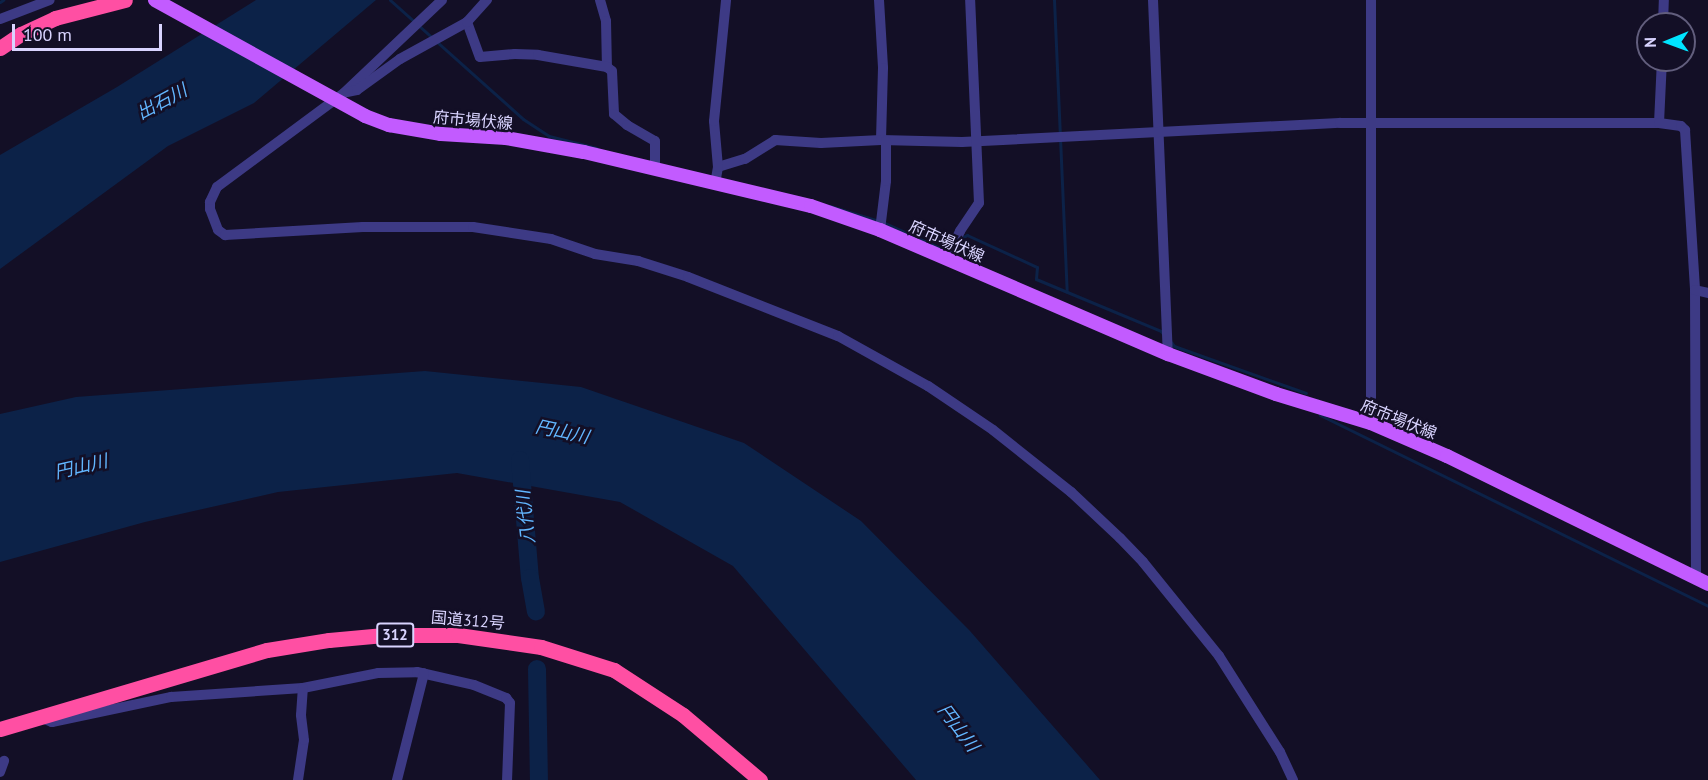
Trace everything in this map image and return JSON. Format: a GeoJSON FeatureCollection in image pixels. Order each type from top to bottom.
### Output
{"type":"FeatureCollection","features":[{"type":"Feature","properties":{"kind":"highway"},"geometry":{"type":"LineString","coordinates":[[0,48],[21,34],[55,18],[125,0]]}},
{"type":"Feature","properties":{"kind":"highway","name":"国道312号"},"geometry":{"type":"LineString","coordinates":[[0,729],[267,650],[364,636],[458,635],[541,647],[614,670],[682,715],[760,780]]}},
{"type":"Feature","properties":{"kind":"main road","name":"府市場伏線"},"geometry":{"type":"LineString","coordinates":[[155,0],[334,95],[365,116],[410,130],[506,138],[584,152],[811,206],[880,230],[1168,354],[1276,394],[1371,423],[1447,456],[1702,581]]}},
{"type":"Feature","properties":{"kind":"street"},"geometry":{"type":"LineString","coordinates":[[0,19],[50,0]]}},
{"type":"Feature","properties":{"kind":"street"},"geometry":{"type":"LineString","coordinates":[[442,0],[334,95],[217,187],[210,209],[218,230],[225,235],[363,227],[473,227],[551,239],[595,254],[639,261],[688,276],[847,341],[928,386],[993,430],[1071,492],[1120,538],[1143,562],[1218,656],[1280,752],[1293,780]]}},
{"type":"Feature","properties":{"kind":"street"},"geometry":{"type":"LineString","coordinates":[[334,95],[357,90],[400,59],[467,22],[487,0]]}},
{"type":"Feature","properties":{"kind":"street"},"geometry":{"type":"LineString","coordinates":[[600,0],[606,21],[607,67]]}},
{"type":"Feature","properties":{"kind":"street"},"geometry":{"type":"LineString","coordinates":[[715,184],[718,167],[714,121],[726,0]]}},
{"type":"Feature","properties":{"kind":"street"},"geometry":{"type":"LineString","coordinates":[[879,0],[884,141],[884,208],[880,230]]}},
{"type":"Feature","properties":{"kind":"street"},"geometry":{"type":"LineString","coordinates":[[947,258],[960,231],[979,203],[970,0]]}},
{"type":"Feature","properties":{"kind":"street"},"geometry":{"type":"LineString","coordinates":[[1153,0],[1168,354]]}},
{"type":"Feature","properties":{"kind":"street"},"geometry":{"type":"LineString","coordinates":[[1371,0],[1371,423]]}},
{"type":"Feature","properties":{"kind":"street"},"geometry":{"type":"LineString","coordinates":[[467,22],[480,57],[538,55],[607,67],[612,71],[614,114],[627,125],[656,141],[655,170]]}},
{"type":"Feature","properties":{"kind":"street"},"geometry":{"type":"LineString","coordinates":[[1659,123],[1661,72]]}},
{"type":"Feature","properties":{"kind":"street"},"geometry":{"type":"LineString","coordinates":[[718,167],[745,159],[775,140],[821,143],[977,140],[1371,123],[1659,123],[1681,126],[1685,130],[1695,290],[1702,581]]}},
{"type":"Feature","properties":{"kind":"street"},"geometry":{"type":"LineString","coordinates":[[1695,290],[1708,293]]}},
{"type":"Feature","properties":{"kind":"street"},"geometry":{"type":"LineString","coordinates":[[40,717],[52,722],[171,697],[303,688],[378,673],[424,673],[474,685],[507,698],[510,703],[507,780]]}},
{"type":"Feature","properties":{"kind":"street"},"geometry":{"type":"LineString","coordinates":[[397,780],[424,673]]}},
{"type":"Feature","properties":{"kind":"street"},"geometry":{"type":"LineString","coordinates":[[298,780],[304,740],[301,715],[303,688]]}},
{"type":"Feature","properties":{"kind":"water","name":"出石川"},"geometry":{"type":"Polygon","coordinates":[[[256,0],[376,0],[254,103],[168,146],[0,269],[0,155],[117,87],[256,0]]]}},
{"type":"Feature","properties":{"kind":"water","name":"円山川"},"geometry":{"type":"Polygon","coordinates":[[[425,371],[581,387],[744,443],[861,521],[970,631],[1100,780],[916,780],[733,566],[620,502],[457,473],[278,492],[145,522],[0,562],[0,414],[76,397],[425,371]]]}},
{"type":"Feature","properties":{"kind":"waterway"},"geometry":{"type":"LineString","coordinates":[[390,0],[523,119],[549,136],[597,148]]}},
{"type":"Feature","properties":{"kind":"waterway"},"geometry":{"type":"LineString","coordinates":[[1054,0],[1067,292]]}},
{"type":"Feature","properties":{"kind":"waterway"},"geometry":{"type":"LineString","coordinates":[[830,206],[879,221]]}},
{"type":"Feature","properties":{"kind":"waterway"},"geometry":{"type":"LineString","coordinates":[[885,223],[942,249],[950,245]]}},
{"type":"Feature","properties":{"kind":"waterway"},"geometry":{"type":"LineString","coordinates":[[961,238],[967,235],[1037,267],[1036,279],[1161,331],[1164,335]]}},
{"type":"Feature","properties":{"kind":"waterway"},"geometry":{"type":"LineString","coordinates":[[1171,342],[1174,346],[1306,393]]}},
{"type":"Feature","properties":{"kind":"waterway"},"geometry":{"type":"LineString","coordinates":[[1320,415],[1708,606]]}},
{"type":"Feature","properties":{"kind":"waterway","name":"八代川"},"geometry":{"type":"LineString","coordinates":[[520,460],[530,578],[536,611]]}},
{"type":"Feature","properties":{"kind":"waterway","name":"八代川"},"geometry":{"type":"LineString","coordinates":[[537,669],[539,780]]}}]}
